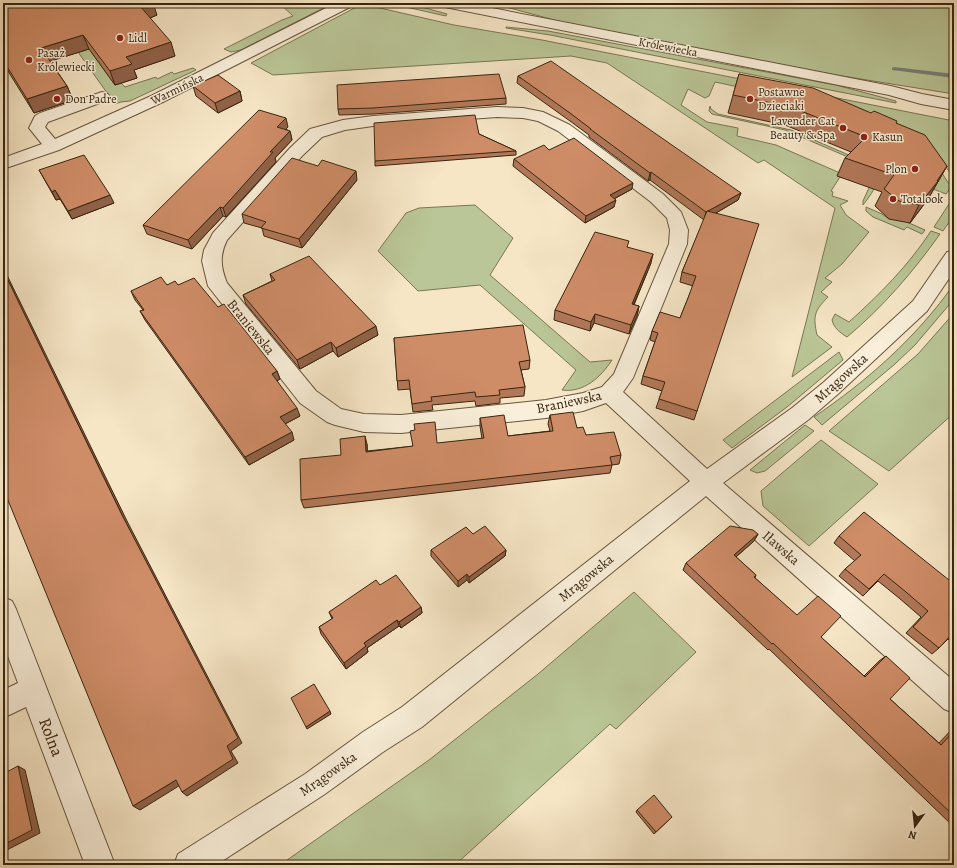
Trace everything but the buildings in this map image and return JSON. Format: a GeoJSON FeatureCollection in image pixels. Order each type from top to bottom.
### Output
{"type":"FeatureCollection","features":[{"type":"Feature","properties":{"kind":"street","name":"Warmińska"},"geometry":{"type":"LineString","coordinates":[[3,164],[53,146],[158,99],[347,3]]}},
{"type":"Feature","properties":{"kind":"street","name":"Królewiecka"},"geometry":{"type":"LineString","coordinates":[[445,3],[891,91],[954,105]]}},
{"type":"Feature","properties":{"kind":"street","name":"Królewiecka"},"geometry":{"type":"LineString","coordinates":[[891,91],[922,93],[954,98]]}},
{"type":"Feature","properties":{"kind":"street"},"geometry":{"type":"LineString","coordinates":[[53,146],[37,128],[46,116],[102,97]]}},
{"type":"Feature","properties":{"kind":"street","name":"Braniewska"},"geometry":{"type":"LineString","coordinates":[[497,112],[522,113],[543,117],[564,128],[657,198],[675,216],[679,230],[678,244],[631,360],[623,378],[610,393],[583,402],[546,408],[401,424],[364,422],[335,416],[308,397],[218,286],[211,268],[211,251],[219,237],[296,152],[316,133],[343,125],[373,121],[497,112]]}},
{"type":"Feature","properties":{"kind":"street","name":"Mrągowska"},"geometry":{"type":"LineString","coordinates":[[189,865],[315,784],[373,742],[412,717],[706,482],[800,414],[920,306],[954,257]]}},
{"type":"Feature","properties":{"kind":"street","name":"Iławska"},"geometry":{"type":"LineString","coordinates":[[610,393],[706,482],[954,699]]}},
{"type":"Feature","properties":{"kind":"street","name":"Rolna"},"geometry":{"type":"LineString","coordinates":[[3,609],[100,865]]}},
{"type":"Feature","properties":{"kind":"street"},"geometry":{"type":"LineString","coordinates":[[3,704],[34,689]]}},
{"type":"Feature","properties":{"kind":"green space"},"geometry":{"type":"Polygon","coordinates":[[[43,3],[56,3],[115,85],[121,83],[125,87],[156,77],[157,79],[172,72],[174,74],[193,68],[196,70],[130,101],[115,104],[43,3]]]}},
{"type":"Feature","properties":{"kind":"green space"},"geometry":{"type":"Polygon","coordinates":[[[279,3],[333,3],[241,50],[231,52],[224,49],[293,16],[279,3]]]}},
{"type":"Feature","properties":{"kind":"green space"},"geometry":{"type":"Polygon","coordinates":[[[388,3],[407,3],[447,14],[446,16],[388,3]]]}},
{"type":"Feature","properties":{"kind":"green space"},"geometry":{"type":"Polygon","coordinates":[[[485,3],[954,3],[954,94],[836,75],[569,24],[510,8],[485,3]]]}},
{"type":"Feature","properties":{"kind":"green space"},"geometry":{"type":"Polygon","coordinates":[[[360,5],[367,5],[454,25],[542,40],[954,121],[954,178],[941,160],[805,101],[715,82],[709,96],[705,98],[688,89],[681,105],[707,122],[738,128],[737,136],[776,145],[840,173],[843,178],[840,177],[831,191],[833,192],[832,196],[848,201],[840,205],[846,215],[869,232],[842,264],[825,278],[832,282],[821,292],[828,297],[817,310],[815,323],[817,335],[832,347],[792,377],[835,208],[764,160],[758,163],[607,63],[571,56],[273,75],[251,63],[360,5]]]}},
{"type":"Feature","properties":{"kind":"green space"},"geometry":{"type":"Polygon","coordinates":[[[506,28],[548,31],[836,85],[896,101],[896,103],[550,35],[506,28]]]}},
{"type":"Feature","properties":{"kind":"green space"},"geometry":{"type":"Polygon","coordinates":[[[710,106],[711,109],[718,114],[791,130],[865,162],[875,172],[877,178],[871,194],[863,205],[863,201],[873,179],[867,167],[862,163],[785,130],[712,114],[709,111],[710,106]]]}},
{"type":"Feature","properties":{"kind":"green space"},"geometry":{"type":"Polygon","coordinates":[[[940,170],[951,187],[946,194],[933,189],[940,170]]]}},
{"type":"Feature","properties":{"kind":"green space"},"geometry":{"type":"Polygon","coordinates":[[[949,204],[954,206],[954,215],[943,231],[934,227],[949,204]]]}},
{"type":"Feature","properties":{"kind":"green space"},"geometry":{"type":"Polygon","coordinates":[[[475,205],[513,238],[490,275],[590,362],[612,360],[597,378],[585,386],[578,389],[562,390],[576,370],[480,285],[418,291],[378,251],[406,213],[419,208],[475,205]]]}},
{"type":"Feature","properties":{"kind":"green space"},"geometry":{"type":"Polygon","coordinates":[[[866,207],[889,219],[900,219],[925,230],[922,234],[907,227],[904,230],[873,217],[866,211],[866,207]]]}},
{"type":"Feature","properties":{"kind":"green space"},"geometry":{"type":"Polygon","coordinates":[[[931,231],[940,234],[897,288],[873,314],[847,337],[839,332],[832,320],[835,314],[849,322],[893,279],[913,256],[931,231]]]}},
{"type":"Feature","properties":{"kind":"green space"},"geometry":{"type":"Polygon","coordinates":[[[954,284],[954,299],[915,345],[895,364],[822,425],[814,417],[872,373],[890,357],[924,322],[954,284]]]}},
{"type":"Feature","properties":{"kind":"green space"},"geometry":{"type":"Polygon","coordinates":[[[954,313],[954,413],[889,471],[829,431],[918,354],[954,313]]]}},
{"type":"Feature","properties":{"kind":"green space"},"geometry":{"type":"Polygon","coordinates":[[[839,352],[843,360],[787,407],[732,448],[723,440],[839,352]]]}},
{"type":"Feature","properties":{"kind":"green space"},"geometry":{"type":"Polygon","coordinates":[[[805,425],[814,431],[765,471],[757,473],[750,470],[805,425]]]}},
{"type":"Feature","properties":{"kind":"green space"},"geometry":{"type":"Polygon","coordinates":[[[821,440],[878,484],[809,546],[763,506],[761,491],[821,440]]]}},
{"type":"Feature","properties":{"kind":"green space"},"geometry":{"type":"Polygon","coordinates":[[[634,592],[696,652],[616,729],[610,724],[455,865],[280,865],[429,760],[538,674],[634,592]]]}},
{"type":"Feature","properties":{"kind":"waterway"},"geometry":{"type":"LineString","coordinates":[[894,69],[954,76]]}},
{"type":"Feature","properties":{"kind":"place","name":"Lidl"},"geometry":{"type":"Point","coordinates":[120,38]}},
{"type":"Feature","properties":{"kind":"place","name":"Pasaż Królewiecki"},"geometry":{"type":"Point","coordinates":[29,60]}},
{"type":"Feature","properties":{"kind":"place","name":"Don Padre"},"geometry":{"type":"Point","coordinates":[57,99]}},
{"type":"Feature","properties":{"kind":"place","name":"Postawne Dzieciaki"},"geometry":{"type":"Point","coordinates":[750,99]}},
{"type":"Feature","properties":{"kind":"place","name":"Lavender Cat Beauty & Spa"},"geometry":{"type":"Point","coordinates":[843,128]}},
{"type":"Feature","properties":{"kind":"place","name":"Kasun"},"geometry":{"type":"Point","coordinates":[864,137]}},
{"type":"Feature","properties":{"kind":"place","name":"Plon"},"geometry":{"type":"Point","coordinates":[915,169]}},
{"type":"Feature","properties":{"kind":"place","name":"Totalook"},"geometry":{"type":"Point","coordinates":[893,199]}}]}
